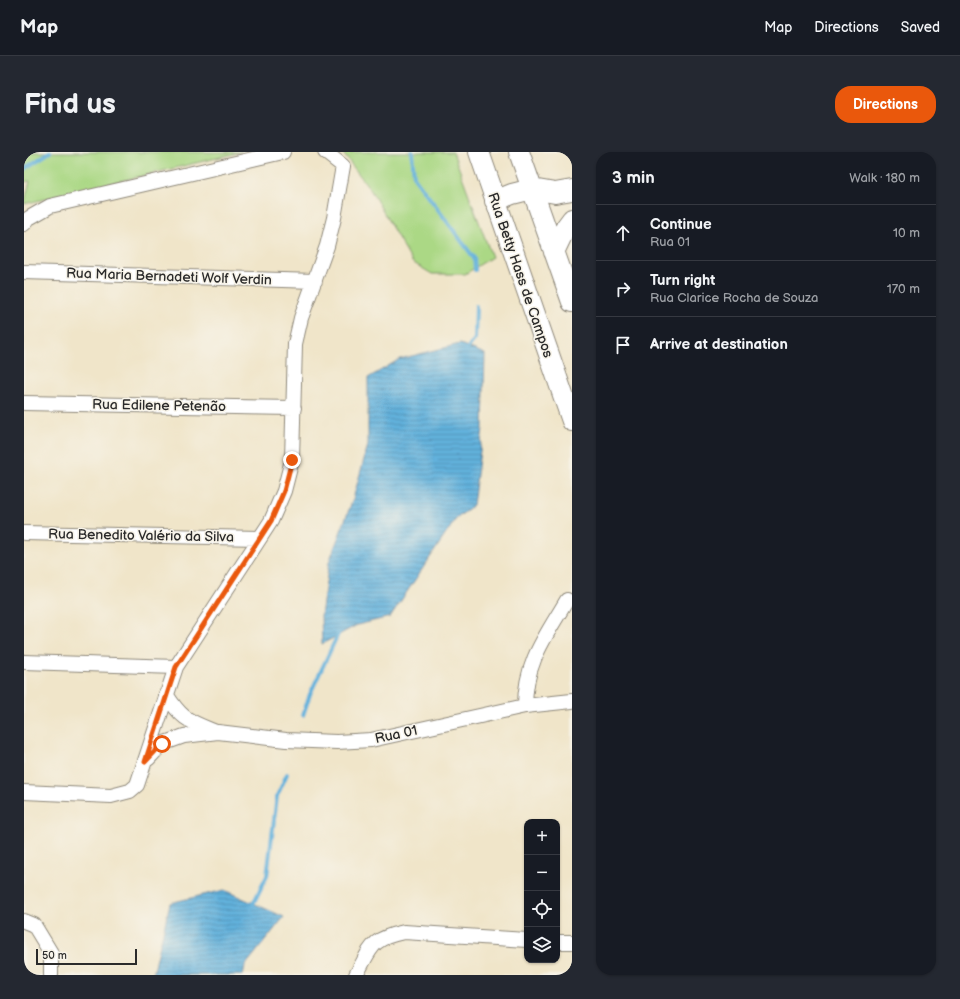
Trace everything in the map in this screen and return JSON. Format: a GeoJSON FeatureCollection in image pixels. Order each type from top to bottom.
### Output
{"type":"FeatureCollection","features":[{"type":"Feature","properties":{"kind":"street"},"geometry":{"type":"LineString","coordinates":[[24,224],[28,218],[50,206],[283,152]]}},
{"type":"Feature","properties":{"kind":"street"},"geometry":{"type":"LineString","coordinates":[[24,792],[111,796],[130,791],[139,781],[176,667],[271,521],[284,491],[292,460],[295,344],[334,218],[343,166],[325,152]]}},
{"type":"Feature","properties":{"kind":"street","name":"Rua Betty Hass de Campos"},"geometry":{"type":"LineString","coordinates":[[479,152],[572,421]]}},
{"type":"Feature","properties":{"kind":"street"},"geometry":{"type":"LineString","coordinates":[[519,152],[572,302]]}},
{"type":"Feature","properties":{"kind":"street"},"geometry":{"type":"LineString","coordinates":[[495,201],[512,194],[532,189],[555,193],[572,190]]}},
{"type":"Feature","properties":{"kind":"street"},"geometry":{"type":"LineString","coordinates":[[554,252],[559,246],[566,227],[572,219]]}},
{"type":"Feature","properties":{"kind":"street","name":"Rua Maria Bernadeti Wolf Verdin"},"geometry":{"type":"LineString","coordinates":[[24,272],[315,281]]}},
{"type":"Feature","properties":{"kind":"street"},"geometry":{"type":"LineString","coordinates":[[556,373],[572,406]]}},
{"type":"Feature","properties":{"kind":"street","name":"Rua Edilene Petenão"},"geometry":{"type":"LineString","coordinates":[[24,402],[294,408]]}},
{"type":"Feature","properties":{"kind":"street","name":"Rua Benedito Valério da Silva"},"geometry":{"type":"LineString","coordinates":[[24,533],[259,538]]}},
{"type":"Feature","properties":{"kind":"street"},"geometry":{"type":"LineString","coordinates":[[525,706],[525,691],[531,663],[567,600]]}},
{"type":"Feature","properties":{"kind":"street"},"geometry":{"type":"LineString","coordinates":[[24,662],[176,667]]}},
{"type":"Feature","properties":{"kind":"street","name":"Rua 01"},"geometry":{"type":"LineString","coordinates":[[166,694],[176,710],[185,719],[218,732]]}},
{"type":"Feature","properties":{"kind":"street","name":"Rua 01"},"geometry":{"type":"LineString","coordinates":[[145,762],[162,744],[172,739],[184,736],[218,732],[286,740],[337,742],[371,740],[525,706],[572,701]]}},
{"type":"Feature","properties":{"kind":"street"},"geometry":{"type":"LineString","coordinates":[[24,921],[34,925],[51,953],[50,975]]}},
{"type":"Feature","properties":{"kind":"street"},"geometry":{"type":"LineString","coordinates":[[356,975],[374,944],[386,936],[404,932],[524,940]]}},
{"type":"Feature","properties":{"kind":"street"},"geometry":{"type":"LineString","coordinates":[[560,942],[572,942]]}},
{"type":"Feature","properties":{"kind":"green space"},"geometry":{"type":"Polygon","coordinates":[[[24,152],[242,152],[24,204],[30,181],[24,182],[24,152]]]}},
{"type":"Feature","properties":{"kind":"green space"},"geometry":{"type":"Polygon","coordinates":[[[342,152],[453,152],[492,257],[465,274],[432,274],[412,262],[370,189],[342,152]]]}},
{"type":"Feature","properties":{"kind":"water"},"geometry":{"type":"Polygon","coordinates":[[[460,344],[485,354],[483,428],[473,505],[456,519],[390,617],[357,625],[322,644],[321,615],[329,562],[353,499],[368,445],[368,378],[400,359],[460,344]]]}},
{"type":"Feature","properties":{"kind":"water"},"geometry":{"type":"Polygon","coordinates":[[[224,890],[284,917],[245,966],[243,975],[153,975],[170,903],[224,890]]]}},
{"type":"Feature","properties":{"kind":"waterway"},"geometry":{"type":"LineString","coordinates":[[24,169],[50,152]]}},
{"type":"Feature","properties":{"kind":"waterway"},"geometry":{"type":"LineString","coordinates":[[412,152],[414,177],[474,258],[475,270]]}},
{"type":"Feature","properties":{"kind":"waterway"},"geometry":{"type":"LineString","coordinates":[[465,351],[475,339],[476,306]]}},
{"type":"Feature","properties":{"kind":"waterway"},"geometry":{"type":"LineString","coordinates":[[303,715],[310,694],[339,632]]}},
{"type":"Feature","properties":{"kind":"waterway"},"geometry":{"type":"LineString","coordinates":[[251,908],[267,876],[277,796],[287,774]]}},
{"type":"Feature","properties":{"kind":"route"},"geometry":{"type":"LineString","coordinates":[[162,744],[145,762],[176,667],[271,521],[284,491],[292,460]]}}]}
